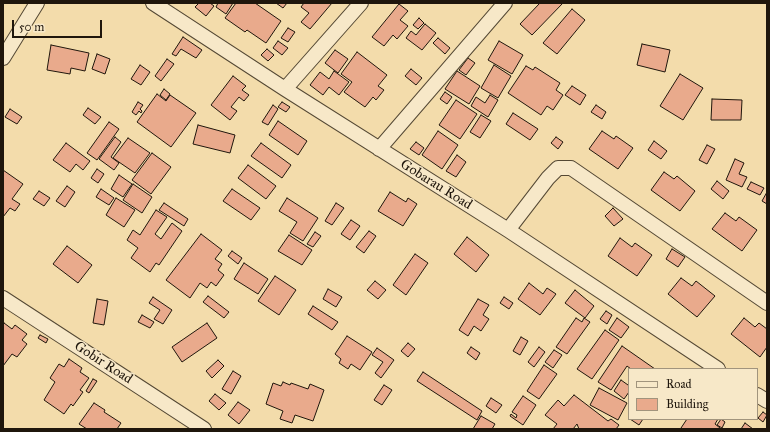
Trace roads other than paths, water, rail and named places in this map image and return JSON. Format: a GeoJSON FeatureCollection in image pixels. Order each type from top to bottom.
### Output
{"type":"FeatureCollection","features":[{"type":"Feature","properties":{"kind":"street"},"geometry":{"type":"LineString","coordinates":[[3,58],[37,3]]}},
{"type":"Feature","properties":{"kind":"street","name":"Gobarau Road"},"geometry":{"type":"LineString","coordinates":[[153,3],[285,89],[508,230],[716,368]]}},
{"type":"Feature","properties":{"kind":"street"},"geometry":{"type":"LineString","coordinates":[[285,89],[361,3]]}},
{"type":"Feature","properties":{"kind":"street"},"geometry":{"type":"LineString","coordinates":[[379,149],[505,3]]}},
{"type":"Feature","properties":{"kind":"street"},"geometry":{"type":"LineString","coordinates":[[508,230],[548,178],[558,168],[571,168],[767,303]]}},
{"type":"Feature","properties":{"kind":"street","name":"Gobir Road"},"geometry":{"type":"LineString","coordinates":[[3,298],[204,429]]}},
{"type":"Feature","properties":{"kind":"street"},"geometry":{"type":"LineString","coordinates":[[758,396],[767,401]]}}]}
